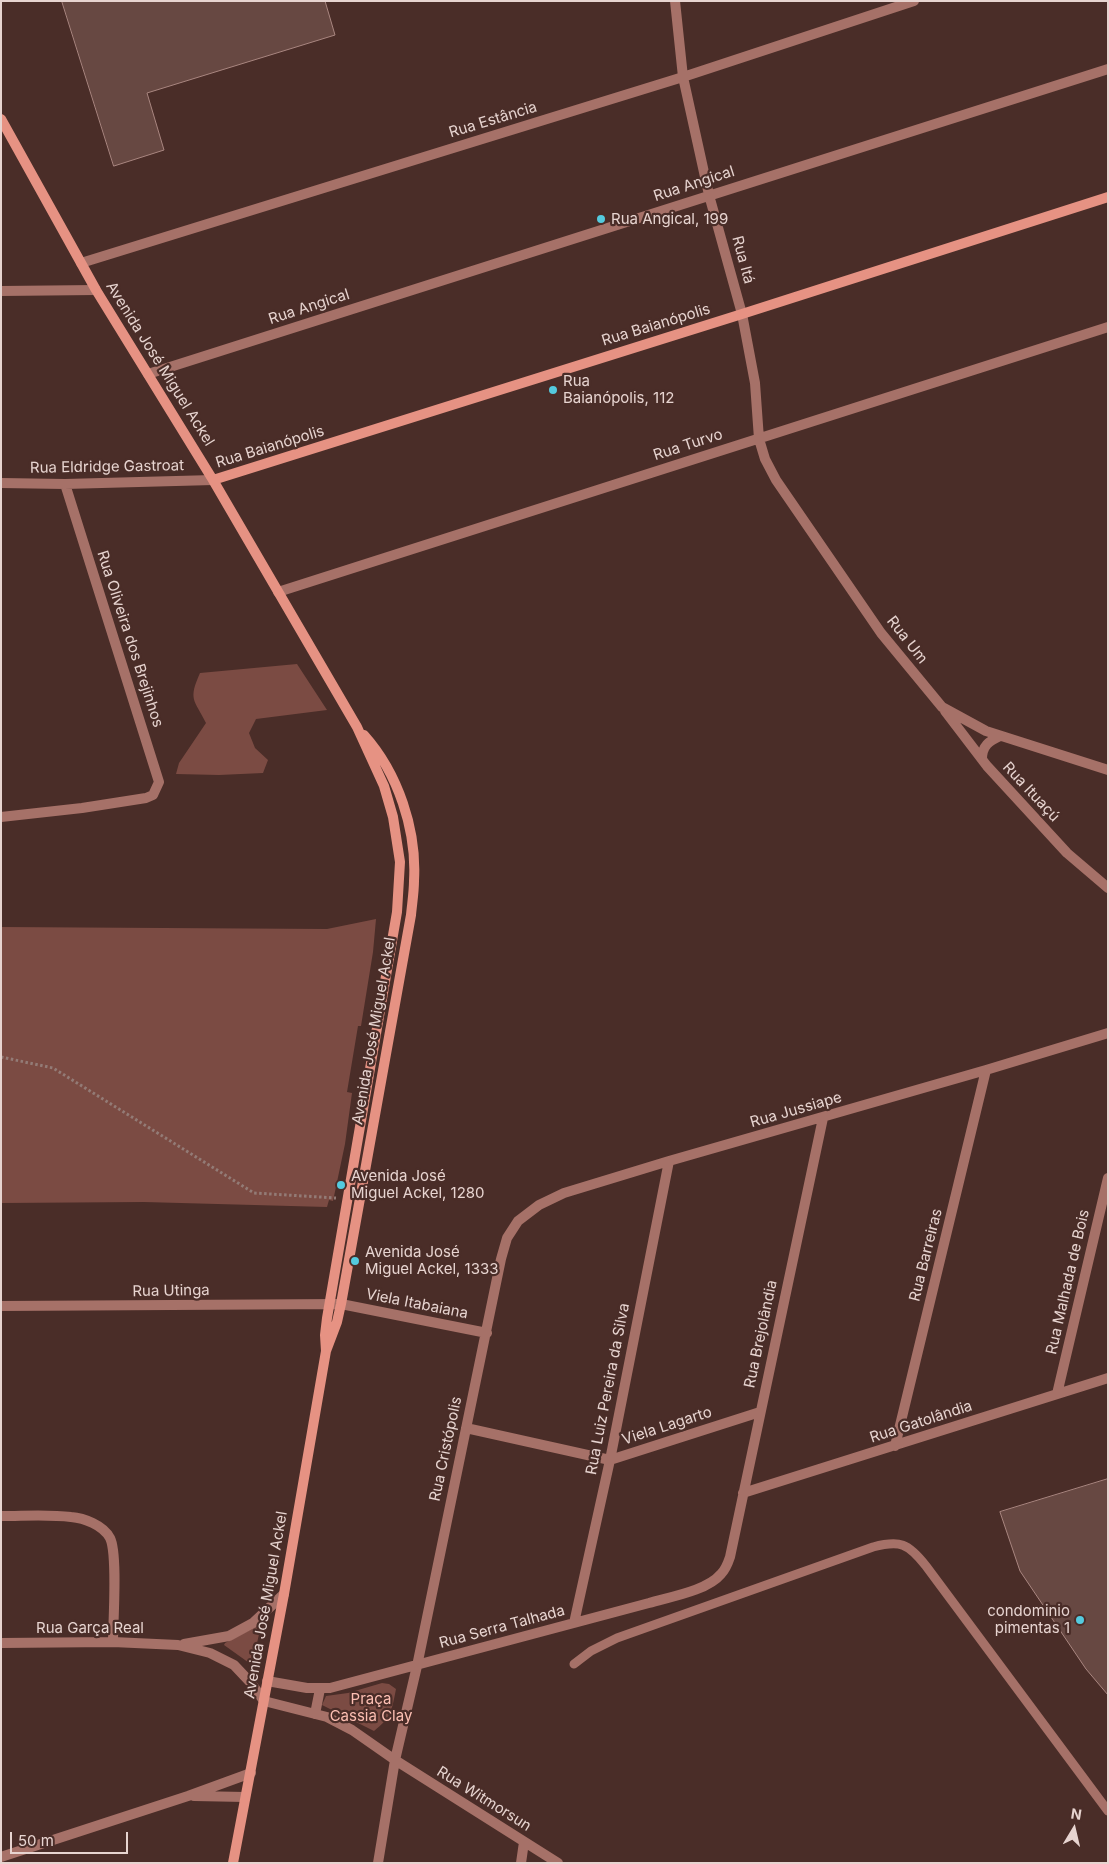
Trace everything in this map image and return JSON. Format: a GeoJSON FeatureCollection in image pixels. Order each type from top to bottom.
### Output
{"type":"FeatureCollection","features":[{"type":"Feature","properties":{"kind":"street","name":"Rua Itá"},"geometry":{"type":"LineString","coordinates":[[675,1],[683,77],[709,195],[742,314],[755,383],[759,439]]}},
{"type":"Feature","properties":{"kind":"street","name":"Rua Estância"},"geometry":{"type":"LineString","coordinates":[[81,263],[683,77],[914,1]]}},
{"type":"Feature","properties":{"kind":"street","name":"Rua Angical"},"geometry":{"type":"LineString","coordinates":[[148,374],[1108,70]]}},
{"type":"Feature","properties":{"kind":"street","name":"Avenida José Miguel Ackel"},"geometry":{"type":"LineString","coordinates":[[1,119],[96,290],[213,480],[357,726],[384,786],[393,817],[398,846],[400,879],[397,912],[348,1199],[335,1304],[336,1322],[326,1351],[284,1594],[233,1863]]}},
{"type":"Feature","properties":{"kind":"street","name":"Rua Baianópolis"},"geometry":{"type":"LineString","coordinates":[[213,480],[1108,197]]}},
{"type":"Feature","properties":{"kind":"street"},"geometry":{"type":"LineString","coordinates":[[1,291],[96,290]]}},
{"type":"Feature","properties":{"kind":"street","name":"Rua Turvo"},"geometry":{"type":"LineString","coordinates":[[278,592],[1108,327]]}},
{"type":"Feature","properties":{"kind":"street","name":"Rua Um"},"geometry":{"type":"LineString","coordinates":[[759,439],[765,458],[776,480],[882,633],[942,707],[986,731],[1108,770]]}},
{"type":"Feature","properties":{"kind":"street","name":"Rua Eldridge Gastroat"},"geometry":{"type":"LineString","coordinates":[[1,483],[65,484],[213,480]]}},
{"type":"Feature","properties":{"kind":"street","name":"Rua Oliveira dos Brejinhos"},"geometry":{"type":"LineString","coordinates":[[1,817],[82,808],[146,798],[153,795],[159,782],[65,484]]}},
{"type":"Feature","properties":{"kind":"street","name":"Rua Ituaçú"},"geometry":{"type":"LineString","coordinates":[[942,707],[982,759],[1068,853],[1108,888]]}},
{"type":"Feature","properties":{"kind":"street","name":"Avenida José Miguel Ackel"},"geometry":{"type":"LineString","coordinates":[[335,1304],[411,915],[414,879],[411,837],[400,794],[382,758],[357,726]]}},
{"type":"Feature","properties":{"kind":"street"},"geometry":{"type":"LineString","coordinates":[[982,759],[984,747],[989,740],[1000,736]]}},
{"type":"Feature","properties":{"kind":"street","name":"Rua Jussiape"},"geometry":{"type":"LineString","coordinates":[[507,1238],[518,1221],[539,1205],[564,1193],[1108,1033]]}},
{"type":"Feature","properties":{"kind":"street","name":"Rua Barreiras"},"geometry":{"type":"LineString","coordinates":[[896,1446],[986,1070]]}},
{"type":"Feature","properties":{"kind":"street","name":"Rua Brejolândia"},"geometry":{"type":"LineString","coordinates":[[730,1557],[823,1118]]}},
{"type":"Feature","properties":{"kind":"street","name":"Rua Luiz Pereira da Silva"},"geometry":{"type":"LineString","coordinates":[[574,1623],[610,1460],[669,1161]]}},
{"type":"Feature","properties":{"kind":"street","name":"Rua Malhada de Bois"},"geometry":{"type":"LineString","coordinates":[[1057,1394],[1108,1178]]}},
{"type":"Feature","properties":{"kind":"street","name":"Rua Cristópolis"},"geometry":{"type":"LineString","coordinates":[[378,1863],[395,1760],[417,1666],[501,1259],[507,1238]]}},
{"type":"Feature","properties":{"kind":"street","name":"Rua Utinga"},"geometry":{"type":"LineString","coordinates":[[1,1306],[335,1304]]}},
{"type":"Feature","properties":{"kind":"street","name":"Viela Itabaiana"},"geometry":{"type":"LineString","coordinates":[[335,1304],[487,1333]]}},
{"type":"Feature","properties":{"kind":"street","name":"Rua Gatolândia"},"geometry":{"type":"LineString","coordinates":[[743,1494],[1108,1378]]}},
{"type":"Feature","properties":{"kind":"street","name":"Viela Lagarto"},"geometry":{"type":"LineString","coordinates":[[466,1428],[610,1460],[760,1412]]}},
{"type":"Feature","properties":{"kind":"street"},"geometry":{"type":"LineString","coordinates":[[1,1516],[71,1517],[87,1520],[99,1527],[110,1538],[114,1553],[113,1642]]}},
{"type":"Feature","properties":{"kind":"street","name":"Rua Serra Talhada"},"geometry":{"type":"LineString","coordinates":[[267,1681],[320,1689],[330,1688],[417,1666],[700,1588],[714,1581],[722,1574],[730,1557]]}},
{"type":"Feature","properties":{"kind":"street"},"geometry":{"type":"LineString","coordinates":[[178,1645],[229,1636],[253,1622],[284,1594]]}},
{"type":"Feature","properties":{"kind":"street","name":"Rua Garça Real"},"geometry":{"type":"LineString","coordinates":[[1,1644],[113,1642],[178,1645]]}},
{"type":"Feature","properties":{"kind":"street"},"geometry":{"type":"LineString","coordinates":[[178,1645],[210,1653],[234,1665],[264,1700],[327,1717],[352,1730],[395,1760]]}},
{"type":"Feature","properties":{"kind":"street"},"geometry":{"type":"LineString","coordinates":[[315,1714],[320,1689]]}},
{"type":"Feature","properties":{"kind":"street","name":"Rua Witmorsun"},"geometry":{"type":"LineString","coordinates":[[395,1760],[558,1863]]}},
{"type":"Feature","properties":{"kind":"street"},"geometry":{"type":"LineString","coordinates":[[1,1857],[188,1796],[251,1773]]}},
{"type":"Feature","properties":{"kind":"street"},"geometry":{"type":"LineString","coordinates":[[188,1796],[245,1796]]}},
{"type":"Feature","properties":{"kind":"street"},"geometry":{"type":"LineString","coordinates":[[521,1863],[524,1842]]}},
{"type":"Feature","properties":{"kind":"lane"},"geometry":{"type":"LineString","coordinates":[[574,1664],[591,1651],[616,1638],[873,1547],[890,1543],[904,1544],[916,1553],[926,1566],[1108,1811]]}},
{"type":"Feature","properties":{"kind":"path"},"geometry":{"type":"LineString","coordinates":[[1,1058],[53,1068],[254,1193],[348,1199]]}},
{"type":"Feature","properties":{"kind":"green space"},"geometry":{"type":"Polygon","coordinates":[[[297,664],[327,710],[256,719],[249,733],[255,748],[268,760],[263,773],[176,774],[179,763],[206,723],[193,694],[200,673],[297,664]]]}},
{"type":"Feature","properties":{"kind":"green space"},"geometry":{"type":"Polygon","coordinates":[[[376,919],[373,952],[361,1026],[358,1026],[347,1092],[352,1093],[345,1144],[333,1201],[329,1200],[327,1207],[144,1202],[1,1203],[1,927],[327,929],[376,919]]]}},
{"type":"Feature","properties":{"kind":"green space"},"geometry":{"type":"Polygon","coordinates":[[[256,1627],[260,1630],[252,1665],[224,1645],[256,1627]]]}},
{"type":"Feature","properties":{"kind":"green space","name":"Praça Cassia Clay"},"geometry":{"type":"Polygon","coordinates":[[[382,1683],[389,1684],[396,1689],[390,1713],[374,1731],[322,1705],[326,1696],[348,1693],[382,1683]]]}},
{"type":"Feature","properties":{"kind":"building"},"geometry":{"type":"Polygon","coordinates":[[[62,1],[325,1],[335,35],[147,93],[164,150],[114,166],[62,1]]]}},
{"type":"Feature","properties":{"kind":"building","name":"condominio pimentas 1"},"geometry":{"type":"Polygon","coordinates":[[[1108,1479],[1108,1695],[1086,1669],[1020,1571],[1000,1512],[1108,1479]]]}},
{"type":"Feature","properties":{"kind":"place","name":"Rua Angical, 199"},"geometry":{"type":"Point","coordinates":[601,219]}},
{"type":"Feature","properties":{"kind":"place","name":"Rua Baianópolis, 112"},"geometry":{"type":"Point","coordinates":[553,390]}},
{"type":"Feature","properties":{"kind":"place","name":"Avenida José Miguel Ackel, 1280"},"geometry":{"type":"Point","coordinates":[341,1185]}},
{"type":"Feature","properties":{"kind":"place","name":"Avenida José Miguel Ackel, 1333"},"geometry":{"type":"Point","coordinates":[355,1261]}},
{"type":"Feature","properties":{"kind":"place","name":"condominio pimentas 1"},"geometry":{"type":"Point","coordinates":[1080,1620]}}]}
